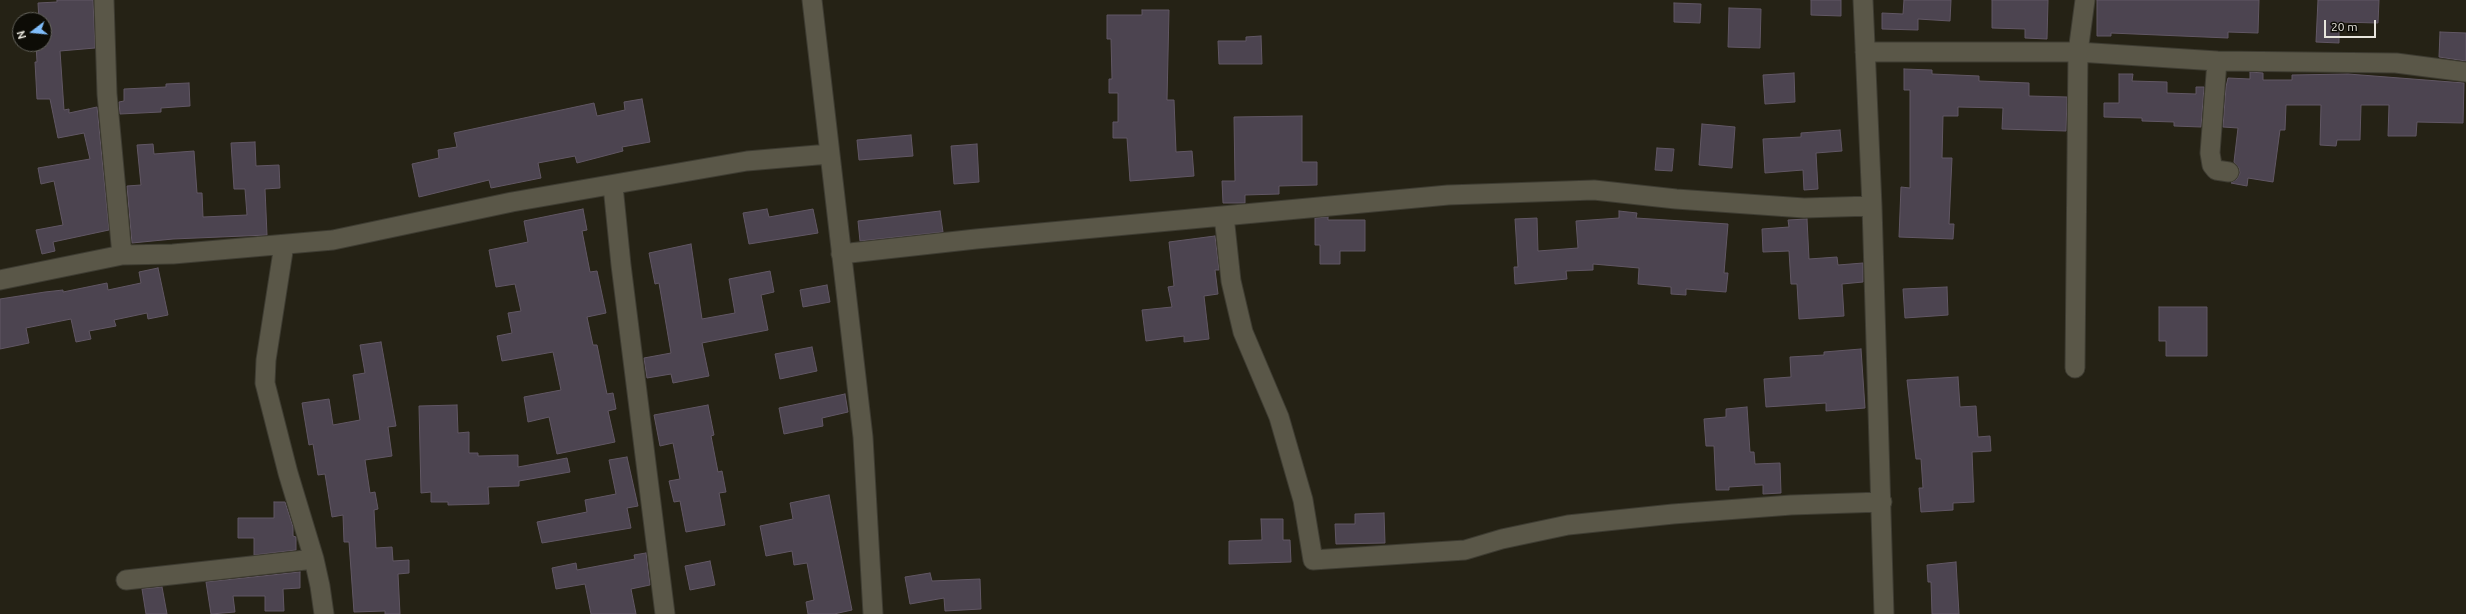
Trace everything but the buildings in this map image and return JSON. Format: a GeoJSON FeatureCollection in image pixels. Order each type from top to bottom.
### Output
{"type":"FeatureCollection","features":[{"type":"Feature","properties":{"kind":"street"},"geometry":{"type":"LineString","coordinates":[[104,0],[108,94],[122,255]]}},
{"type":"Feature","properties":{"kind":"street"},"geometry":{"type":"LineString","coordinates":[[812,0],[863,437],[873,614]]}},
{"type":"Feature","properties":{"kind":"street"},"geometry":{"type":"LineString","coordinates":[[1863,0],[1872,206],[1882,502],[1884,614]]}},
{"type":"Feature","properties":{"kind":"street"},"geometry":{"type":"LineString","coordinates":[[2075,368],[2078,52],[2085,0]]}},
{"type":"Feature","properties":{"kind":"street"},"geometry":{"type":"LineString","coordinates":[[1865,52],[2078,52],[2217,61],[2396,63],[2466,72]]}},
{"type":"Feature","properties":{"kind":"street"},"geometry":{"type":"LineString","coordinates":[[2217,61],[2210,153],[2212,165],[2216,170],[2229,172]]}},
{"type":"Feature","properties":{"kind":"street"},"geometry":{"type":"LineString","coordinates":[[0,280],[122,255],[173,254],[333,240],[512,202],[613,186],[746,162],[829,154]]}},
{"type":"Feature","properties":{"kind":"street"},"geometry":{"type":"LineString","coordinates":[[613,186],[665,614]]}},
{"type":"Feature","properties":{"kind":"street"},"geometry":{"type":"LineString","coordinates":[[841,254],[976,239],[1386,199],[1594,190],[1676,200],[1804,208],[1872,206]]}},
{"type":"Feature","properties":{"kind":"street"},"geometry":{"type":"LineString","coordinates":[[1224,216],[1231,281],[1243,332],[1279,417],[1303,500],[1313,560],[1465,550],[1502,539],[1568,525],[1672,514],[1791,505],[1882,502]]}},
{"type":"Feature","properties":{"kind":"street"},"geometry":{"type":"LineString","coordinates":[[284,245],[266,360],[266,383],[288,473],[314,559],[324,614]]}},
{"type":"Feature","properties":{"kind":"street"},"geometry":{"type":"LineString","coordinates":[[126,580],[314,559]]}}]}
